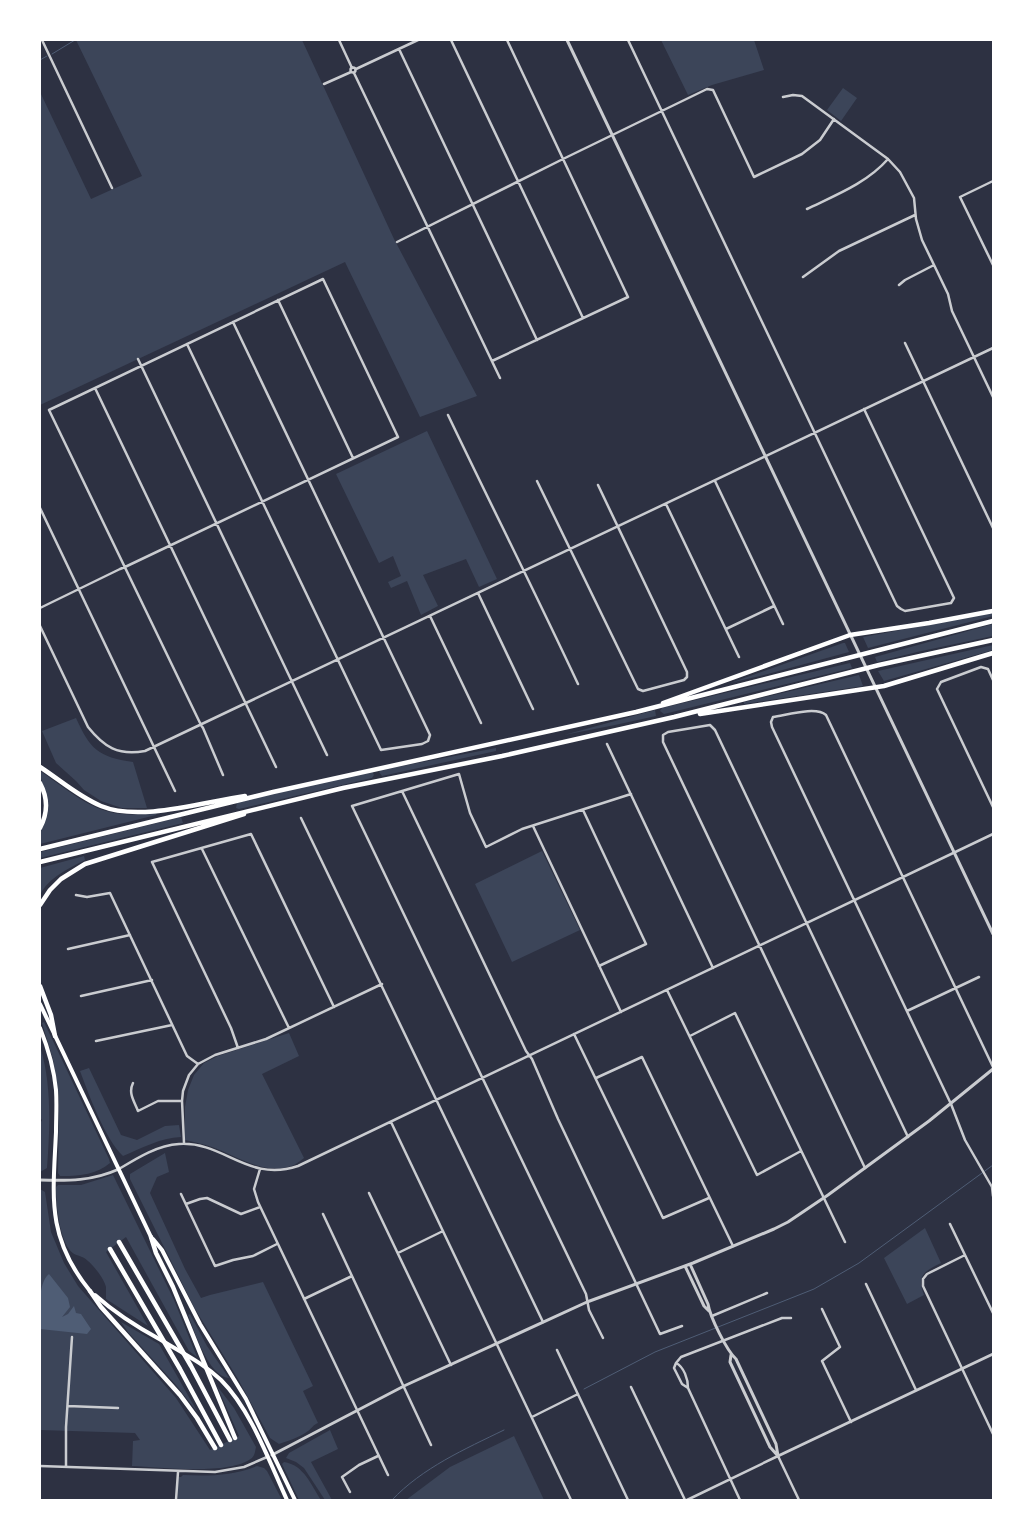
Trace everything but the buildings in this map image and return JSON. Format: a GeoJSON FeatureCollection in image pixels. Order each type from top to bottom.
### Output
{"type":"FeatureCollection","features":[{"type":"Feature","properties":{"kind":"highway"},"geometry":{"type":"LineString","coordinates":[[636,712],[850,635],[993,611]]}},
{"type":"Feature","properties":{"kind":"highway"},"geometry":{"type":"LineString","coordinates":[[40,849],[273,792],[636,712],[993,621]]}},
{"type":"Feature","properties":{"kind":"highway"},"geometry":{"type":"LineString","coordinates":[[40,862],[260,807],[352,786],[502,756],[674,717],[853,672],[993,640]]}},
{"type":"Feature","properties":{"kind":"highway"},"geometry":{"type":"LineString","coordinates":[[674,717],[875,688],[993,653]]}},
{"type":"Feature","properties":{"kind":"highway"},"geometry":{"type":"LineString","coordinates":[[40,767],[94,803],[109,809],[125,812],[155,812],[273,792]]}},
{"type":"Feature","properties":{"kind":"highway"},"geometry":{"type":"LineString","coordinates":[[40,783],[46,804],[45,817],[40,828]]}},
{"type":"Feature","properties":{"kind":"highway"},"geometry":{"type":"LineString","coordinates":[[40,905],[50,890],[61,879],[85,864],[235,818],[260,807]]}},
{"type":"Feature","properties":{"kind":"highway"},"geometry":{"type":"LineString","coordinates":[[40,986],[55,1036]]}},
{"type":"Feature","properties":{"kind":"highway"},"geometry":{"type":"LineString","coordinates":[[119,1242],[232,1439],[173,1287],[156,1253],[151,1237]]}},
{"type":"Feature","properties":{"kind":"highway"},"geometry":{"type":"LineString","coordinates":[[110,1249],[180,1369],[221,1445]]}},
{"type":"Feature","properties":{"kind":"highway"},"geometry":{"type":"LineString","coordinates":[[90,1291],[101,1307],[180,1395],[197,1418],[215,1448]]}},
{"type":"Feature","properties":{"kind":"main road"},"geometry":{"type":"LineString","coordinates":[[40,1004],[151,1237],[162,1250],[190,1306],[246,1399],[295,1500]]}},
{"type":"Feature","properties":{"kind":"main road"},"geometry":{"type":"LineString","coordinates":[[40,1028],[49,1056],[56,1091],[53,1180],[54,1211],[60,1237],[70,1262],[90,1291],[114,1312],[192,1358],[223,1383],[242,1407],[287,1500]]}},
{"type":"Feature","properties":{"kind":"street"},"geometry":{"type":"LineString","coordinates":[[42,40],[112,188]]}},
{"type":"Feature","properties":{"kind":"street"},"geometry":{"type":"LineString","coordinates":[[339,40],[500,378]]}},
{"type":"Feature","properties":{"kind":"street"},"geometry":{"type":"LineString","coordinates":[[324,84],[418,40]]}},
{"type":"Feature","properties":{"kind":"street"},"geometry":{"type":"LineString","coordinates":[[451,40],[583,318]]}},
{"type":"Feature","properties":{"kind":"street"},"geometry":{"type":"LineString","coordinates":[[492,362],[628,297],[507,40]]}},
{"type":"Feature","properties":{"kind":"street"},"geometry":{"type":"LineString","coordinates":[[567,40],[993,934]]}},
{"type":"Feature","properties":{"kind":"street"},"geometry":{"type":"LineString","coordinates":[[628,40],[897,606],[905,611],[951,604],[954,598],[864,409]]}},
{"type":"Feature","properties":{"kind":"street"},"geometry":{"type":"LineString","coordinates":[[399,49],[538,340]]}},
{"type":"Feature","properties":{"kind":"street"},"geometry":{"type":"LineString","coordinates":[[397,242],[707,89],[713,90],[754,177],[802,154],[820,140],[834,119]]}},
{"type":"Feature","properties":{"kind":"street"},"geometry":{"type":"LineString","coordinates":[[783,97],[802,96],[888,158],[900,172],[914,198],[915,215],[922,240],[948,294],[952,311],[993,397]]}},
{"type":"Feature","properties":{"kind":"street"},"geometry":{"type":"LineString","coordinates":[[807,209],[848,190],[865,179],[888,158]]}},
{"type":"Feature","properties":{"kind":"street"},"geometry":{"type":"LineString","coordinates":[[993,181],[960,197],[993,265]]}},
{"type":"Feature","properties":{"kind":"street"},"geometry":{"type":"LineString","coordinates":[[803,277],[839,251],[915,215]]}},
{"type":"Feature","properties":{"kind":"street"},"geometry":{"type":"LineString","coordinates":[[899,285],[934,265]]}},
{"type":"Feature","properties":{"kind":"street"},"geometry":{"type":"LineString","coordinates":[[40,608],[79,589],[125,567],[171,545],[308,480],[353,458],[398,437],[322,278],[49,410],[125,567],[201,725],[224,775]]}},
{"type":"Feature","properties":{"kind":"street"},"geometry":{"type":"LineString","coordinates":[[278,300],[353,458]]}},
{"type":"Feature","properties":{"kind":"street"},"geometry":{"type":"LineString","coordinates":[[187,344],[381,750],[422,744],[428,741],[430,735],[233,322]]}},
{"type":"Feature","properties":{"kind":"street"},"geometry":{"type":"LineString","coordinates":[[905,343],[993,528]]}},
{"type":"Feature","properties":{"kind":"street"},"geometry":{"type":"LineString","coordinates":[[40,626],[88,727],[98,740],[111,748],[124,752],[136,752],[154,747],[993,348]]}},
{"type":"Feature","properties":{"kind":"street"},"geometry":{"type":"LineString","coordinates":[[138,359],[327,755]]}},
{"type":"Feature","properties":{"kind":"street"},"geometry":{"type":"LineString","coordinates":[[95,388],[276,767]]}},
{"type":"Feature","properties":{"kind":"street"},"geometry":{"type":"LineString","coordinates":[[448,415],[578,684]]}},
{"type":"Feature","properties":{"kind":"street"},"geometry":{"type":"LineString","coordinates":[[537,481],[638,689],[643,691],[684,680],[687,677],[687,672],[598,485]]}},
{"type":"Feature","properties":{"kind":"street"},"geometry":{"type":"LineString","coordinates":[[715,481],[783,624]]}},
{"type":"Feature","properties":{"kind":"street"},"geometry":{"type":"LineString","coordinates":[[666,504],[739,658]]}},
{"type":"Feature","properties":{"kind":"street"},"geometry":{"type":"LineString","coordinates":[[40,508],[175,791]]}},
{"type":"Feature","properties":{"kind":"street"},"geometry":{"type":"LineString","coordinates":[[478,593],[533,709]]}},
{"type":"Feature","properties":{"kind":"street"},"geometry":{"type":"LineString","coordinates":[[726,629],[774,606]]}},
{"type":"Feature","properties":{"kind":"street"},"geometry":{"type":"LineString","coordinates":[[430,616],[481,723]]}},
{"type":"Feature","properties":{"kind":"street"},"geometry":{"type":"LineString","coordinates":[[993,680],[988,669],[981,667],[941,682],[937,689],[993,807]]}},
{"type":"Feature","properties":{"kind":"street"},"geometry":{"type":"LineString","coordinates":[[40,1466],[215,1472],[230,1471],[251,1465],[404,1386],[587,1302],[685,1266],[774,1229],[823,1198],[908,1137],[951,1104],[993,1068],[826,715],[822,711],[814,710],[774,717],[771,722],[772,727],[951,1104],[960,1129],[992,1187],[993,1196]]}},
{"type":"Feature","properties":{"kind":"street"},"geometry":{"type":"LineString","coordinates":[[865,1168],[663,742],[664,735],[668,732],[710,725],[715,730],[908,1137]]}},
{"type":"Feature","properties":{"kind":"street"},"geometry":{"type":"LineString","coordinates":[[607,744],[713,968]]}},
{"type":"Feature","properties":{"kind":"street"},"geometry":{"type":"LineString","coordinates":[[602,1338],[589,1310],[586,1294],[352,806],[459,774],[470,813],[486,847],[522,829],[631,794]]}},
{"type":"Feature","properties":{"kind":"street"},"geometry":{"type":"LineString","coordinates":[[402,791],[530,1056],[660,1334],[682,1326]]}},
{"type":"Feature","properties":{"kind":"street"},"geometry":{"type":"LineString","coordinates":[[583,810],[646,944],[599,966]]}},
{"type":"Feature","properties":{"kind":"street"},"geometry":{"type":"LineString","coordinates":[[301,818],[543,1322]]}},
{"type":"Feature","properties":{"kind":"street"},"geometry":{"type":"LineString","coordinates":[[533,825],[621,1012]]}},
{"type":"Feature","properties":{"kind":"street"},"geometry":{"type":"LineString","coordinates":[[238,1048],[231,1028],[152,862],[251,834],[334,1007]]}},
{"type":"Feature","properties":{"kind":"street"},"geometry":{"type":"LineString","coordinates":[[40,1180],[84,1180],[106,1174],[159,1148],[172,1144],[207,1148],[243,1164],[270,1171],[298,1166],[993,834]]}},
{"type":"Feature","properties":{"kind":"street"},"geometry":{"type":"LineString","coordinates":[[202,849],[288,1028]]}},
{"type":"Feature","properties":{"kind":"street"},"geometry":{"type":"LineString","coordinates":[[76,895],[87,897],[110,893],[188,1056],[198,1064]]}},
{"type":"Feature","properties":{"kind":"street"},"geometry":{"type":"LineString","coordinates":[[68,949],[130,935]]}},
{"type":"Feature","properties":{"kind":"street"},"geometry":{"type":"LineString","coordinates":[[907,1011],[980,978]]}},
{"type":"Feature","properties":{"kind":"street"},"geometry":{"type":"LineString","coordinates":[[81,996],[152,980]]}},
{"type":"Feature","properties":{"kind":"street"},"geometry":{"type":"LineString","coordinates":[[184,1144],[182,1101],[189,1075],[198,1064],[215,1054],[266,1039],[382,984]]}},
{"type":"Feature","properties":{"kind":"street"},"geometry":{"type":"LineString","coordinates":[[667,990],[757,1175],[801,1151]]}},
{"type":"Feature","properties":{"kind":"street"},"geometry":{"type":"LineString","coordinates":[[690,1036],[735,1013],[845,1242]]}},
{"type":"Feature","properties":{"kind":"street"},"geometry":{"type":"LineString","coordinates":[[96,1042],[173,1024]]}},
{"type":"Feature","properties":{"kind":"street"},"geometry":{"type":"LineString","coordinates":[[574,1034],[663,1218],[710,1198]]}},
{"type":"Feature","properties":{"kind":"street"},"geometry":{"type":"LineString","coordinates":[[596,1078],[642,1057],[733,1247]]}},
{"type":"Feature","properties":{"kind":"street"},"geometry":{"type":"LineString","coordinates":[[133,1083],[130,1093],[138,1111],[158,1101],[182,1101]]}},
{"type":"Feature","properties":{"kind":"street"},"geometry":{"type":"LineString","coordinates":[[390,1122],[571,1500]]}},
{"type":"Feature","properties":{"kind":"street"},"geometry":{"type":"LineString","coordinates":[[260,1169],[254,1189],[255,1196],[388,1475]]}},
{"type":"Feature","properties":{"kind":"street"},"geometry":{"type":"LineString","coordinates":[[369,1193],[451,1365]]}},
{"type":"Feature","properties":{"kind":"street"},"geometry":{"type":"LineString","coordinates":[[181,1194],[215,1266],[253,1256],[278,1243]]}},
{"type":"Feature","properties":{"kind":"street"},"geometry":{"type":"LineString","coordinates":[[186,1204],[207,1198],[241,1214],[260,1207]]}},
{"type":"Feature","properties":{"kind":"street"},"geometry":{"type":"LineString","coordinates":[[323,1214],[431,1445]]}},
{"type":"Feature","properties":{"kind":"street"},"geometry":{"type":"LineString","coordinates":[[950,1224],[993,1313]]}},
{"type":"Feature","properties":{"kind":"street"},"geometry":{"type":"LineString","coordinates":[[398,1253],[443,1231]]}},
{"type":"Feature","properties":{"kind":"street"},"geometry":{"type":"LineString","coordinates":[[965,1255],[927,1274],[923,1279],[922,1286],[993,1434]]}},
{"type":"Feature","properties":{"kind":"street"},"geometry":{"type":"LineString","coordinates":[[690,1264],[708,1304],[709,1311]]}},
{"type":"Feature","properties":{"kind":"street"},"geometry":{"type":"LineString","coordinates":[[685,1266],[704,1306],[709,1311],[731,1355],[736,1360],[772,1435],[778,1456],[799,1500]]}},
{"type":"Feature","properties":{"kind":"street"},"geometry":{"type":"LineString","coordinates":[[304,1299],[352,1276]]}},
{"type":"Feature","properties":{"kind":"street"},"geometry":{"type":"LineString","coordinates":[[866,1284],[916,1390]]}},
{"type":"Feature","properties":{"kind":"street"},"geometry":{"type":"LineString","coordinates":[[713,1318],[767,1293]]}},
{"type":"Feature","properties":{"kind":"street"},"geometry":{"type":"LineString","coordinates":[[822,1309],[840,1346],[822,1361],[850,1422]]}},
{"type":"Feature","properties":{"kind":"street"},"geometry":{"type":"LineString","coordinates":[[688,1388],[682,1384],[674,1368],[681,1357],[723,1339],[782,1318],[791,1318]]}},
{"type":"Feature","properties":{"kind":"street"},"geometry":{"type":"LineString","coordinates":[[66,1466],[66,1427],[72,1337]]}},
{"type":"Feature","properties":{"kind":"street"},"geometry":{"type":"LineString","coordinates":[[557,1350],[628,1500]]}},
{"type":"Feature","properties":{"kind":"street"},"geometry":{"type":"LineString","coordinates":[[631,1387],[686,1500],[993,1354]]}},
{"type":"Feature","properties":{"kind":"street"},"geometry":{"type":"LineString","coordinates":[[731,1355],[730,1362],[770,1447],[778,1456]]}},
{"type":"Feature","properties":{"kind":"street"},"geometry":{"type":"LineString","coordinates":[[676,1363],[681,1365],[688,1381],[688,1388],[740,1500]]}},
{"type":"Feature","properties":{"kind":"street"},"geometry":{"type":"LineString","coordinates":[[532,1417],[578,1394]]}},
{"type":"Feature","properties":{"kind":"street"},"geometry":{"type":"LineString","coordinates":[[68,1406],[118,1408]]}},
{"type":"Feature","properties":{"kind":"street"},"geometry":{"type":"LineString","coordinates":[[350,1492],[342,1477],[359,1465],[378,1456]]}},
{"type":"Feature","properties":{"kind":"street"},"geometry":{"type":"LineString","coordinates":[[176,1500],[178,1472]]}},
{"type":"Feature","properties":{"kind":"shaded area"},"geometry":{"type":"Polygon","coordinates":[[[76,40],[302,40],[394,239],[477,396],[420,417],[345,262],[40,405],[40,92],[91,199],[142,176],[76,40]]]}},
{"type":"Feature","properties":{"kind":"shaded area"},"geometry":{"type":"Polygon","coordinates":[[[661,40],[754,40],[764,70],[712,85],[688,95],[661,40]]]}},
{"type":"Feature","properties":{"kind":"shaded area"},"geometry":{"type":"Polygon","coordinates":[[[843,88],[857,98],[841,121],[827,110],[843,88]]]}},
{"type":"Feature","properties":{"kind":"shaded area"},"geometry":{"type":"Polygon","coordinates":[[[427,431],[497,579],[479,587],[466,559],[423,575],[438,606],[421,615],[407,581],[391,588],[388,582],[401,576],[393,556],[379,563],[336,474],[427,431]]]}},
{"type":"Feature","properties":{"kind":"shaded area"},"geometry":{"type":"Polygon","coordinates":[[[993,613],[993,616],[868,648],[863,637],[993,613]]]}},
{"type":"Feature","properties":{"kind":"shaded area"},"geometry":{"type":"Polygon","coordinates":[[[993,624],[993,636],[877,662],[875,657],[993,624]]]}},
{"type":"Feature","properties":{"kind":"shaded area"},"geometry":{"type":"Polygon","coordinates":[[[845,643],[849,652],[730,683],[845,643]]]}},
{"type":"Feature","properties":{"kind":"shaded area"},"geometry":{"type":"Polygon","coordinates":[[[993,645],[993,650],[884,681],[878,671],[993,645]]]}},
{"type":"Feature","properties":{"kind":"shaded area"},"geometry":{"type":"Polygon","coordinates":[[[850,663],[852,668],[664,714],[660,711],[662,708],[850,663]]]}},
{"type":"Feature","properties":{"kind":"shaded area"},"geometry":{"type":"Polygon","coordinates":[[[859,675],[863,686],[744,704],[744,702],[859,675]]]}},
{"type":"Feature","properties":{"kind":"shaded area"},"geometry":{"type":"Polygon","coordinates":[[[655,710],[656,716],[564,735],[655,710]]]}},
{"type":"Feature","properties":{"kind":"shaded area"},"geometry":{"type":"Polygon","coordinates":[[[76,718],[86,737],[97,750],[111,757],[133,762],[147,808],[122,808],[101,801],[84,790],[56,763],[42,731],[76,718]]]}},
{"type":"Feature","properties":{"kind":"shaded area"},"geometry":{"type":"Polygon","coordinates":[[[496,748],[496,751],[382,776],[379,772],[381,770],[496,748]]]}},
{"type":"Feature","properties":{"kind":"shaded area"},"geometry":{"type":"Polygon","coordinates":[[[40,771],[74,795],[101,809],[122,814],[157,813],[156,815],[40,844],[40,833],[48,809],[40,771]]]}},
{"type":"Feature","properties":{"kind":"shaded area"},"geometry":{"type":"Polygon","coordinates":[[[372,771],[374,775],[372,778],[239,809],[236,808],[237,803],[251,799],[372,771]]]}},
{"type":"Feature","properties":{"kind":"shaded area"},"geometry":{"type":"Polygon","coordinates":[[[181,817],[183,823],[40,858],[40,852],[181,817]]]}},
{"type":"Feature","properties":{"kind":"shaded area"},"geometry":{"type":"Polygon","coordinates":[[[542,851],[580,930],[512,962],[475,884],[542,851]]]}},
{"type":"Feature","properties":{"kind":"shaded area"},"geometry":{"type":"Polygon","coordinates":[[[84,856],[85,860],[66,870],[48,883],[40,895],[40,868],[84,856]]]}},
{"type":"Feature","properties":{"kind":"shaded area"},"geometry":{"type":"Polygon","coordinates":[[[44,1022],[109,1159],[110,1163],[94,1172],[70,1176],[60,1176],[58,1173],[59,1096],[53,1059],[42,1023],[44,1022]]]}},
{"type":"Feature","properties":{"kind":"shaded area"},"geometry":{"type":"Polygon","coordinates":[[[289,1033],[299,1056],[262,1074],[304,1158],[294,1165],[273,1169],[252,1164],[209,1146],[185,1140],[185,1107],[188,1090],[194,1075],[204,1063],[218,1056],[289,1033]]]}},
{"type":"Feature","properties":{"kind":"shaded area"},"geometry":{"type":"Polygon","coordinates":[[[40,1046],[47,1076],[49,1122],[47,1168],[40,1172],[40,1124],[42,1120],[40,1118],[40,1046]]]}},
{"type":"Feature","properties":{"kind":"shaded area"},"geometry":{"type":"Polygon","coordinates":[[[89,1068],[121,1135],[137,1140],[165,1126],[179,1125],[181,1137],[158,1141],[123,1156],[110,1139],[88,1092],[80,1071],[89,1068]]]}},
{"type":"Feature","properties":{"kind":"shaded area"},"geometry":{"type":"Polygon","coordinates":[[[165,1153],[169,1172],[157,1177],[150,1193],[185,1269],[201,1298],[263,1282],[313,1386],[303,1391],[318,1423],[298,1437],[279,1444],[270,1438],[238,1379],[195,1309],[130,1179],[130,1174],[165,1153]]]}},
{"type":"Feature","properties":{"kind":"shaded area"},"geometry":{"type":"Polygon","coordinates":[[[113,1175],[174,1300],[197,1357],[189,1351],[126,1237],[106,1252],[148,1326],[106,1299],[106,1287],[100,1274],[93,1265],[72,1252],[66,1243],[59,1219],[56,1187],[58,1185],[81,1185],[113,1175]]]}},
{"type":"Feature","properties":{"kind":"shaded area"},"geometry":{"type":"Polygon","coordinates":[[[40,1189],[45,1192],[51,1232],[64,1263],[78,1286],[176,1398],[210,1450],[239,1436],[217,1386],[234,1408],[256,1447],[252,1458],[241,1464],[211,1469],[132,1466],[133,1441],[140,1440],[135,1433],[40,1430],[40,1189]]]}},
{"type":"Feature","properties":{"kind":"shaded area"},"geometry":{"type":"Polygon","coordinates":[[[925,1228],[941,1263],[924,1274],[921,1283],[924,1295],[907,1304],[884,1258],[925,1228]]]}},
{"type":"Feature","properties":{"kind":"shaded area"},"geometry":{"type":"Polygon","coordinates":[[[49,1274],[68,1298],[70,1307],[62,1317],[68,1314],[74,1306],[76,1313],[81,1314],[91,1329],[87,1334],[40,1329],[41,1292],[45,1279],[49,1274]]]}},
{"type":"Feature","properties":{"kind":"shaded area"},"geometry":{"type":"Polygon","coordinates":[[[190,1314],[207,1346],[229,1378],[221,1375],[209,1362],[194,1332],[188,1315],[190,1314]]]}},
{"type":"Feature","properties":{"kind":"shaded area"},"geometry":{"type":"Polygon","coordinates":[[[121,1322],[159,1344],[198,1413],[176,1385],[121,1322]]]}},
{"type":"Feature","properties":{"kind":"shaded area"},"geometry":{"type":"Polygon","coordinates":[[[330,1430],[338,1449],[311,1462],[332,1500],[325,1500],[304,1468],[286,1458],[289,1453],[330,1430]]]}},
{"type":"Feature","properties":{"kind":"shaded area"},"geometry":{"type":"Polygon","coordinates":[[[514,1436],[544,1500],[406,1500],[450,1467],[514,1436]]]}},
{"type":"Feature","properties":{"kind":"shaded area"},"geometry":{"type":"Polygon","coordinates":[[[284,1462],[302,1471],[321,1500],[299,1500],[282,1464],[284,1462]]]}},
{"type":"Feature","properties":{"kind":"shaded area"},"geometry":{"type":"Polygon","coordinates":[[[257,1466],[267,1471],[282,1500],[178,1500],[177,1477],[183,1475],[229,1474],[257,1466]]]}},
{"type":"Feature","properties":{"kind":"waterway"},"geometry":{"type":"LineString","coordinates":[[52,54],[75,40]]}},
{"type":"Feature","properties":{"kind":"waterway"},"geometry":{"type":"LineString","coordinates":[[40,60],[47,56]]}},
{"type":"Feature","properties":{"kind":"waterway"},"geometry":{"type":"LineString","coordinates":[[584,1389],[655,1352],[814,1289],[859,1263],[993,1165]]}},
{"type":"Feature","properties":{"kind":"waterway"},"geometry":{"type":"LineString","coordinates":[[392,1500],[430,1469],[459,1452],[504,1430]]}}]}
